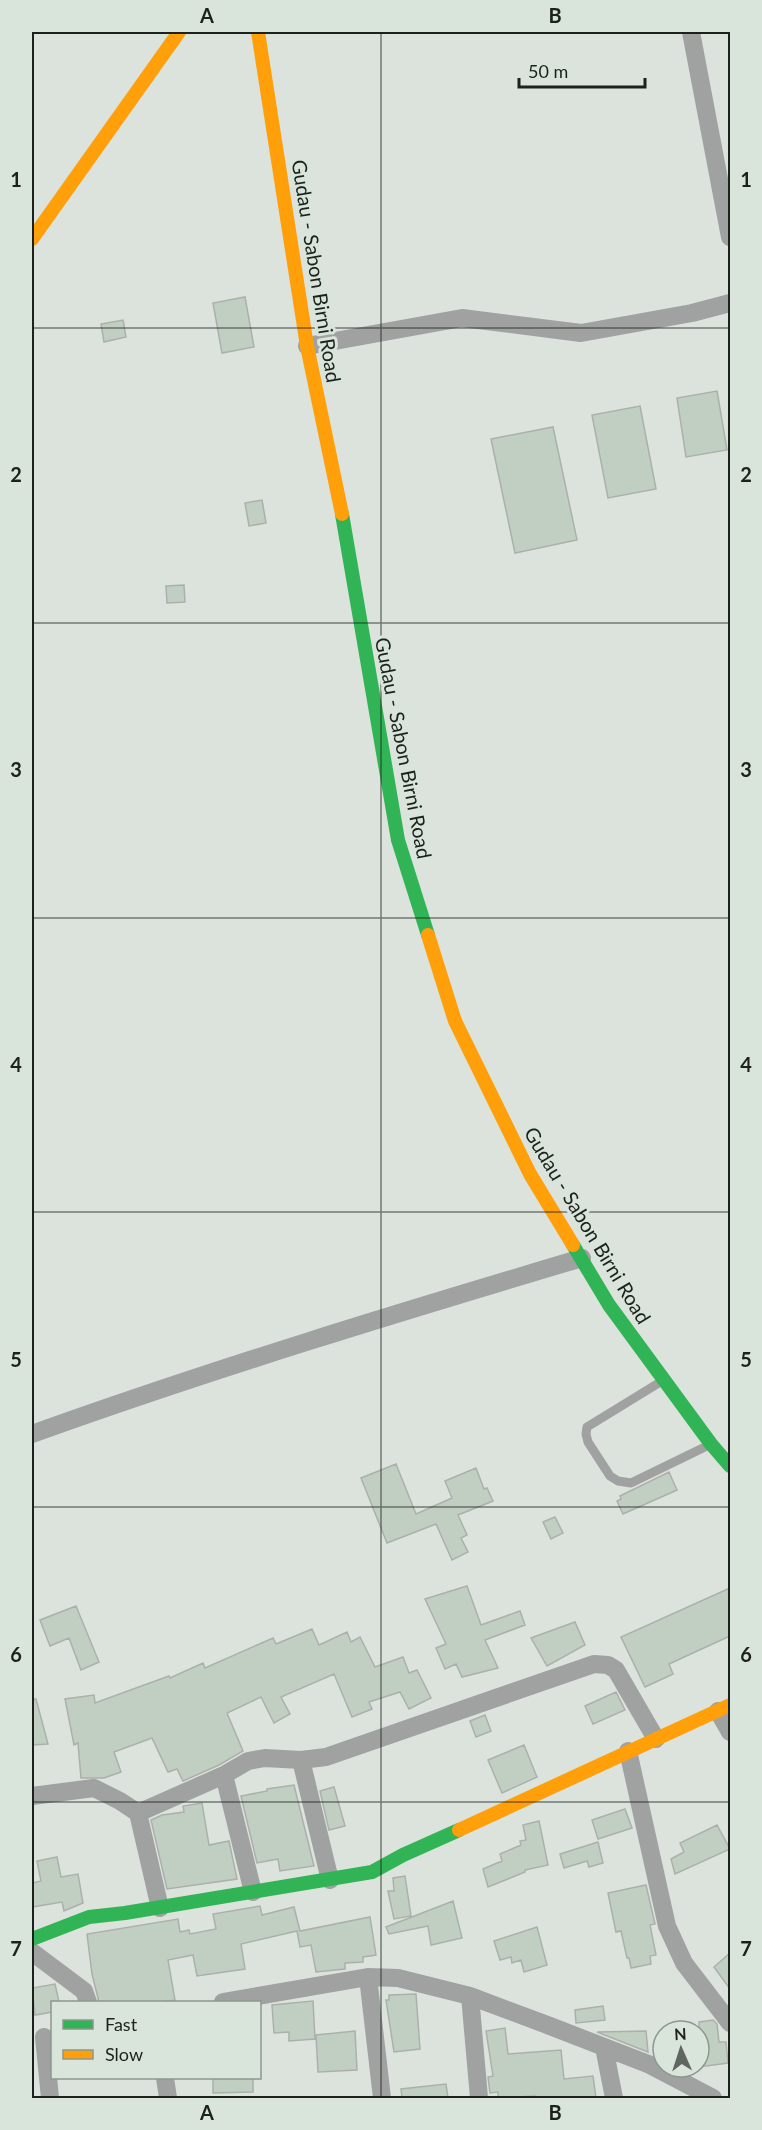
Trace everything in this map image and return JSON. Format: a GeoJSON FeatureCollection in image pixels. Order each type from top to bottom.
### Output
{"type":"FeatureCollection","features":[{"type":"Feature","properties":{"kind":"main road"},"geometry":{"type":"LineString","coordinates":[[32,239],[178,32]]}},
{"type":"Feature","properties":{"kind":"main road","name":"Gudau - Sabon Birni Road"},"geometry":{"type":"LineString","coordinates":[[258,32],[307,346],[340,504],[398,840],[455,1021],[530,1174],[609,1305],[711,1444],[730,1466]]}},
{"type":"Feature","properties":{"kind":"main road"},"geometry":{"type":"LineString","coordinates":[[32,1938],[89,1917],[160,1908],[372,1872],[403,1855],[724,1708]]}},
{"type":"Feature","properties":{"kind":"street"},"geometry":{"type":"LineString","coordinates":[[691,32],[730,237]]}},
{"type":"Feature","properties":{"kind":"street"},"geometry":{"type":"LineString","coordinates":[[307,346],[462,318],[581,333],[692,313],[730,303]]}},
{"type":"Feature","properties":{"kind":"street"},"geometry":{"type":"LineString","coordinates":[[32,1434],[116,1404],[370,1321],[582,1258]]}},
{"type":"Feature","properties":{"kind":"street"},"geometry":{"type":"LineString","coordinates":[[138,1813],[224,1775],[248,1761],[265,1758],[301,1760],[326,1757],[594,1664],[608,1665],[616,1670],[656,1739]]}},
{"type":"Feature","properties":{"kind":"street"},"geometry":{"type":"LineString","coordinates":[[724,1708],[730,1732]]}},
{"type":"Feature","properties":{"kind":"street"},"geometry":{"type":"LineString","coordinates":[[628,1751],[667,1926],[684,1964],[730,2023]]}},
{"type":"Feature","properties":{"kind":"street"},"geometry":{"type":"LineString","coordinates":[[301,1760],[330,1880]]}},
{"type":"Feature","properties":{"kind":"street"},"geometry":{"type":"LineString","coordinates":[[224,1775],[253,1892]]}},
{"type":"Feature","properties":{"kind":"street"},"geometry":{"type":"LineString","coordinates":[[32,1796],[94,1788],[138,1813],[160,1908]]}},
{"type":"Feature","properties":{"kind":"street"},"geometry":{"type":"LineString","coordinates":[[32,1952],[84,1991],[88,2001]]}},
{"type":"Feature","properties":{"kind":"street"},"geometry":{"type":"LineString","coordinates":[[368,1977],[382,2098]]}},
{"type":"Feature","properties":{"kind":"street"},"geometry":{"type":"LineString","coordinates":[[229,2001],[368,1977],[398,1978],[470,1996],[604,2046],[648,2064],[713,2098]]}},
{"type":"Feature","properties":{"kind":"street"},"geometry":{"type":"LineString","coordinates":[[470,1996],[479,2098]]}},
{"type":"Feature","properties":{"kind":"street"},"geometry":{"type":"LineString","coordinates":[[43,2037],[50,2098]]}},
{"type":"Feature","properties":{"kind":"street"},"geometry":{"type":"LineString","coordinates":[[604,2046],[614,2098]]}},
{"type":"Feature","properties":{"kind":"street"},"geometry":{"type":"LineString","coordinates":[[165,2079],[168,2098]]}},
{"type":"Feature","properties":{"kind":"lane"},"geometry":{"type":"LineString","coordinates":[[663,1380],[587,1427],[588,1442],[609,1476],[631,1483],[711,1444]]}},
{"type":"Feature","properties":{"kind":"building"},"geometry":{"type":"Polygon","coordinates":[[[245,297],[254,347],[222,353],[213,303],[245,297]]]}},
{"type":"Feature","properties":{"kind":"building"},"geometry":{"type":"Polygon","coordinates":[[[123,320],[126,337],[104,342],[101,324],[123,320]]]}},
{"type":"Feature","properties":{"kind":"building"},"geometry":{"type":"Polygon","coordinates":[[[717,391],[727,450],[686,457],[677,398],[717,391]]]}},
{"type":"Feature","properties":{"kind":"building"},"geometry":{"type":"Polygon","coordinates":[[[640,406],[656,489],[608,498],[592,415],[640,406]]]}},
{"type":"Feature","properties":{"kind":"building"},"geometry":{"type":"Polygon","coordinates":[[[553,427],[577,540],[515,553],[491,439],[553,427]]]}},
{"type":"Feature","properties":{"kind":"building"},"geometry":{"type":"Polygon","coordinates":[[[262,500],[266,523],[249,526],[245,503],[262,500]]]}},
{"type":"Feature","properties":{"kind":"building"},"geometry":{"type":"Polygon","coordinates":[[[184,585],[185,602],[167,603],[166,586],[184,585]]]}},
{"type":"Feature","properties":{"kind":"building"},"geometry":{"type":"Polygon","coordinates":[[[396,1464],[416,1514],[452,1498],[445,1481],[476,1468],[484,1489],[487,1488],[493,1501],[458,1515],[467,1535],[461,1538],[468,1552],[452,1560],[436,1524],[387,1543],[361,1478],[396,1464]]]}},
{"type":"Feature","properties":{"kind":"building"},"geometry":{"type":"Polygon","coordinates":[[[669,1472],[677,1490],[623,1514],[617,1501],[621,1499],[620,1496],[669,1472]]]}},
{"type":"Feature","properties":{"kind":"building"},"geometry":{"type":"Polygon","coordinates":[[[555,1517],[563,1533],[551,1539],[543,1522],[555,1517]]]}},
{"type":"Feature","properties":{"kind":"building"},"geometry":{"type":"Polygon","coordinates":[[[467,1586],[481,1625],[520,1611],[525,1625],[485,1640],[498,1668],[462,1677],[456,1664],[445,1669],[436,1648],[446,1644],[425,1599],[467,1586]]]}},
{"type":"Feature","properties":{"kind":"building"},"geometry":{"type":"Polygon","coordinates":[[[730,1588],[730,1636],[669,1664],[673,1674],[645,1687],[621,1637],[730,1588]]]}},
{"type":"Feature","properties":{"kind":"building"},"geometry":{"type":"Polygon","coordinates":[[[76,1606],[99,1662],[81,1670],[69,1638],[50,1646],[40,1620],[76,1606]]]}},
{"type":"Feature","properties":{"kind":"building"},"geometry":{"type":"Polygon","coordinates":[[[575,1622],[585,1645],[547,1666],[531,1638],[575,1622]]]}},
{"type":"Feature","properties":{"kind":"building"},"geometry":{"type":"Polygon","coordinates":[[[312,1629],[319,1645],[347,1632],[351,1642],[360,1637],[375,1667],[403,1657],[409,1673],[417,1670],[431,1698],[409,1709],[400,1692],[369,1702],[372,1709],[352,1717],[334,1674],[281,1697],[290,1714],[274,1723],[261,1697],[227,1713],[243,1751],[183,1781],[177,1769],[168,1772],[152,1738],[114,1752],[121,1772],[104,1778],[81,1778],[78,1743],[74,1745],[65,1699],[94,1695],[95,1703],[169,1676],[170,1678],[203,1663],[205,1668],[273,1638],[276,1644],[312,1629]]]}},
{"type":"Feature","properties":{"kind":"building"},"geometry":{"type":"Polygon","coordinates":[[[616,1692],[625,1710],[593,1724],[585,1706],[616,1692]]]}},
{"type":"Feature","properties":{"kind":"building"},"geometry":{"type":"Polygon","coordinates":[[[32,1699],[36,1699],[48,1744],[32,1745],[32,1699]]]}},
{"type":"Feature","properties":{"kind":"building"},"geometry":{"type":"Polygon","coordinates":[[[485,1715],[491,1731],[476,1737],[470,1721],[485,1715]]]}},
{"type":"Feature","properties":{"kind":"building"},"geometry":{"type":"Polygon","coordinates":[[[524,1745],[537,1777],[502,1793],[488,1760],[524,1745]]]}},
{"type":"Feature","properties":{"kind":"building"},"geometry":{"type":"Polygon","coordinates":[[[294,1785],[314,1866],[280,1871],[278,1859],[257,1863],[241,1796],[294,1785]]]}},
{"type":"Feature","properties":{"kind":"building"},"geometry":{"type":"Polygon","coordinates":[[[334,1787],[345,1826],[329,1830],[320,1791],[334,1787]]]}},
{"type":"Feature","properties":{"kind":"building"},"geometry":{"type":"Polygon","coordinates":[[[202,1803],[209,1845],[229,1841],[237,1879],[167,1889],[151,1820],[162,1815],[184,1812],[183,1806],[202,1803]]]}},
{"type":"Feature","properties":{"kind":"building"},"geometry":{"type":"Polygon","coordinates":[[[625,1809],[632,1828],[598,1839],[592,1820],[625,1809]]]}},
{"type":"Feature","properties":{"kind":"building"},"geometry":{"type":"Polygon","coordinates":[[[539,1821],[548,1865],[525,1870],[525,1872],[488,1887],[483,1869],[502,1861],[500,1854],[521,1845],[520,1841],[526,1840],[523,1825],[539,1821]]]}},
{"type":"Feature","properties":{"kind":"building"},"geometry":{"type":"Polygon","coordinates":[[[717,1825],[730,1849],[675,1874],[671,1859],[684,1852],[680,1843],[717,1825]]]}},
{"type":"Feature","properties":{"kind":"building"},"geometry":{"type":"Polygon","coordinates":[[[598,1842],[603,1863],[589,1867],[587,1861],[564,1868],[560,1854],[598,1842]]]}},
{"type":"Feature","properties":{"kind":"building"},"geometry":{"type":"Polygon","coordinates":[[[57,1857],[61,1877],[78,1874],[83,1903],[64,1911],[62,1902],[32,1907],[32,1883],[41,1881],[37,1861],[57,1857]]]}},
{"type":"Feature","properties":{"kind":"building"},"geometry":{"type":"Polygon","coordinates":[[[405,1876],[411,1916],[394,1919],[388,1891],[394,1891],[393,1878],[405,1876]]]}},
{"type":"Feature","properties":{"kind":"building"},"geometry":{"type":"Polygon","coordinates":[[[646,1885],[655,1924],[650,1925],[656,1955],[650,1956],[651,1964],[631,1968],[621,1931],[616,1932],[608,1893],[646,1885]]]}},
{"type":"Feature","properties":{"kind":"building"},"geometry":{"type":"Polygon","coordinates":[[[453,1901],[462,1938],[431,1945],[428,1926],[389,1934],[386,1927],[453,1901]]]}},
{"type":"Feature","properties":{"kind":"building"},"geometry":{"type":"Polygon","coordinates":[[[260,1906],[262,1915],[294,1907],[300,1931],[370,1917],[376,1955],[363,1957],[363,1962],[345,1963],[345,1969],[316,1972],[311,1945],[300,1947],[297,1931],[241,1944],[245,1969],[197,1976],[193,1955],[168,1960],[175,2000],[99,2001],[92,1974],[87,1934],[178,1919],[180,1932],[189,1930],[190,1934],[216,1929],[213,1914],[260,1906]]]}},
{"type":"Feature","properties":{"kind":"building"},"geometry":{"type":"Polygon","coordinates":[[[537,1927],[547,1965],[524,1972],[521,1960],[512,1963],[511,1957],[500,1960],[494,1941],[537,1927]]]}},
{"type":"Feature","properties":{"kind":"building"},"geometry":{"type":"Polygon","coordinates":[[[730,1953],[730,1989],[714,1967],[730,1953]]]}},
{"type":"Feature","properties":{"kind":"building"},"geometry":{"type":"Polygon","coordinates":[[[55,1984],[59,2001],[51,2001],[51,2012],[35,2015],[32,1988],[55,1984]]]}},
{"type":"Feature","properties":{"kind":"building"},"geometry":{"type":"Polygon","coordinates":[[[416,1994],[420,2049],[394,2052],[386,2000],[389,2000],[389,1995],[416,1994]]]}},
{"type":"Feature","properties":{"kind":"building"},"geometry":{"type":"Polygon","coordinates":[[[313,2001],[315,2039],[289,2041],[289,2032],[274,2033],[272,2005],[313,2001]]]}},
{"type":"Feature","properties":{"kind":"building"},"geometry":{"type":"Polygon","coordinates":[[[603,2006],[605,2020],[576,2023],[575,2010],[603,2006]]]}},
{"type":"Feature","properties":{"kind":"building"},"geometry":{"type":"Polygon","coordinates":[[[711,2020],[717,2024],[719,2042],[726,2042],[728,2063],[711,2065],[711,2020]]]}},
{"type":"Feature","properties":{"kind":"building"},"geometry":{"type":"Polygon","coordinates":[[[505,2028],[508,2054],[561,2050],[564,2079],[593,2076],[596,2098],[536,2098],[535,2096],[498,2098],[498,2092],[490,2093],[488,2077],[493,2076],[486,2031],[505,2028]]]}},
{"type":"Feature","properties":{"kind":"building"},"geometry":{"type":"Polygon","coordinates":[[[355,2031],[357,2070],[318,2072],[316,2035],[355,2031]]]}},
{"type":"Feature","properties":{"kind":"building"},"geometry":{"type":"Polygon","coordinates":[[[646,2031],[648,2052],[597,2032],[646,2031]]]}},
{"type":"Feature","properties":{"kind":"building"},"geometry":{"type":"Polygon","coordinates":[[[213,2079],[253,2079],[253,2092],[213,2093],[213,2079]]]}},
{"type":"Feature","properties":{"kind":"building"},"geometry":{"type":"Polygon","coordinates":[[[446,2084],[448,2098],[402,2098],[401,2089],[446,2084]]]}},
{"type":"Feature","properties":{"kind":"traffic: fast"},"geometry":{"type":"LineString","coordinates":[[342,514],[398,840],[428,935]]}},
{"type":"Feature","properties":{"kind":"traffic: fast"},"geometry":{"type":"LineString","coordinates":[[573,1245],[609,1305],[711,1444],[730,1466]]}},
{"type":"Feature","properties":{"kind":"traffic: fast"},"geometry":{"type":"LineString","coordinates":[[32,1939],[89,1917],[372,1872],[403,1855],[459,1830]]}},
{"type":"Feature","properties":{"kind":"traffic: slow"},"geometry":{"type":"LineString","coordinates":[[32,239],[179,32]]}},
{"type":"Feature","properties":{"kind":"traffic: slow"},"geometry":{"type":"LineString","coordinates":[[258,32],[307,346],[342,514]]}},
{"type":"Feature","properties":{"kind":"traffic: slow"},"geometry":{"type":"LineString","coordinates":[[428,935],[455,1021],[530,1174],[573,1245]]}},
{"type":"Feature","properties":{"kind":"traffic: slow"},"geometry":{"type":"LineString","coordinates":[[459,1830],[730,1705]]}}]}
